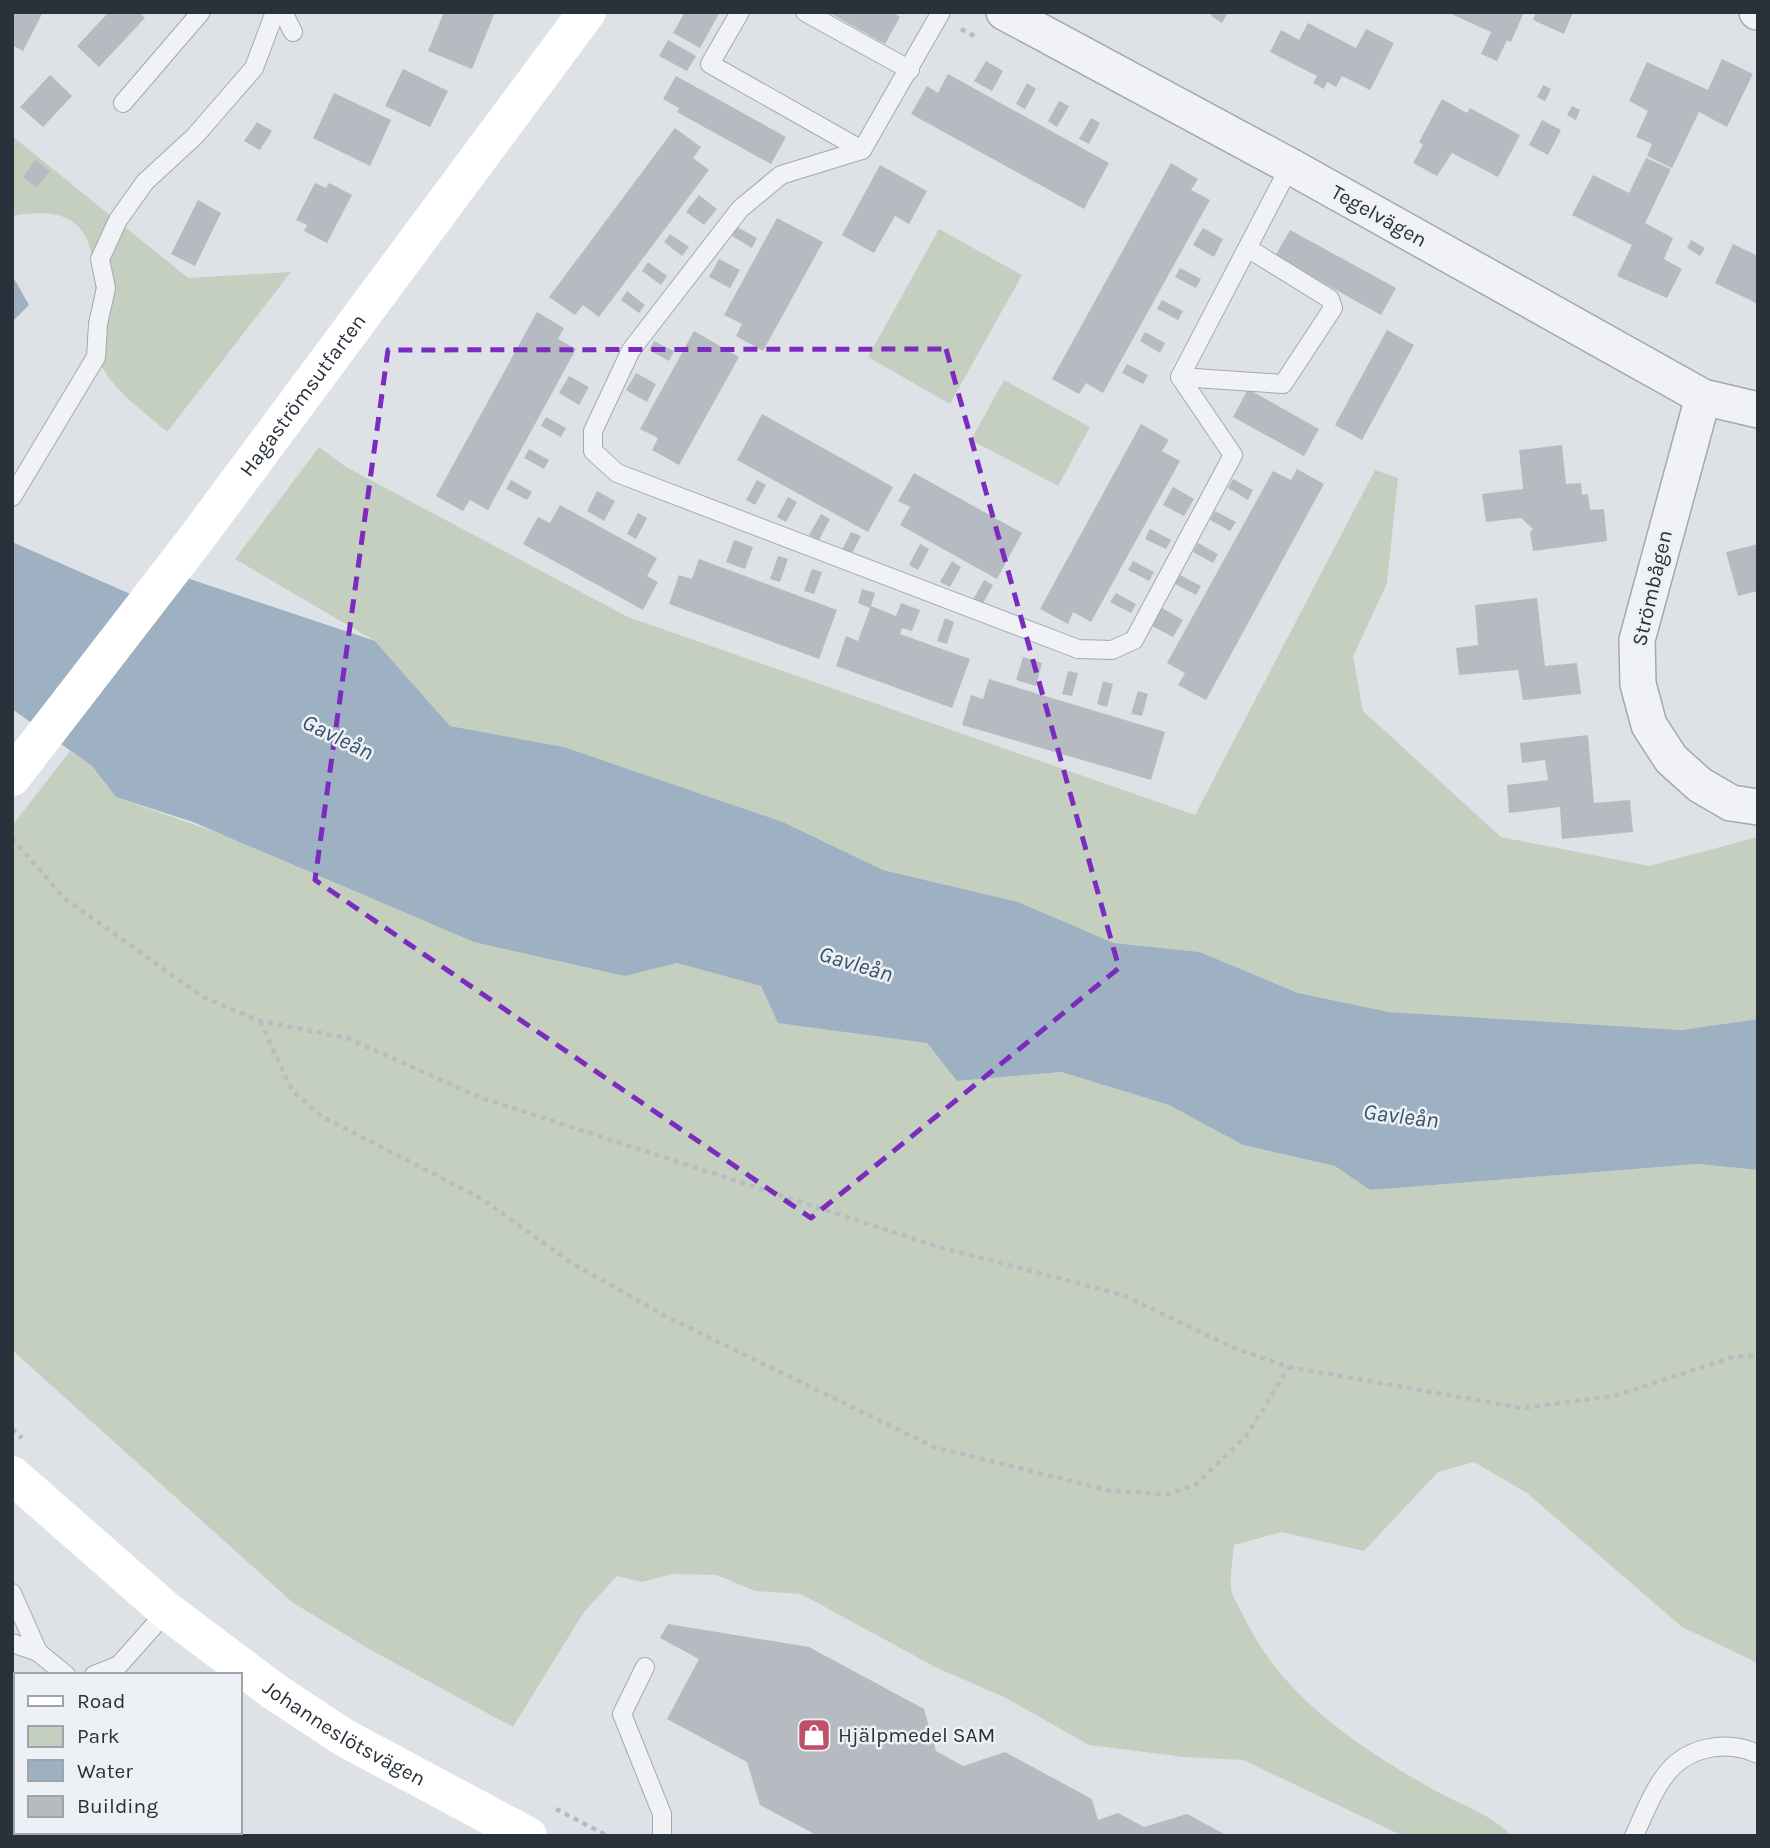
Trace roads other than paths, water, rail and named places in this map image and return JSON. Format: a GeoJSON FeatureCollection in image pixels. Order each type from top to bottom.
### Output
{"type":"FeatureCollection","features":[{"type":"Feature","properties":{"kind":"street","name":"Hagaströmsutfarten"},"geometry":{"type":"LineString","coordinates":[[12,777],[195,540],[587,12]]}},
{"type":"Feature","properties":{"kind":"street","name":"Tegelvägen"},"geometry":{"type":"LineString","coordinates":[[1004,12],[1290,166],[1703,397],[1758,410]]}},
{"type":"Feature","properties":{"kind":"street","name":"Strömbågen"},"geometry":{"type":"LineString","coordinates":[[1703,397],[1639,630],[1638,684],[1649,725],[1671,759],[1700,785],[1731,803],[1758,807]]}},
{"type":"Feature","properties":{"kind":"street","name":"Johanneslötsvägen"},"geometry":{"type":"LineString","coordinates":[[22,1461],[167,1611],[275,1692],[343,1737],[538,1820]]}},
{"type":"Feature","properties":{"kind":"lane"},"geometry":{"type":"LineString","coordinates":[[123,103],[201,12]]}},
{"type":"Feature","properties":{"kind":"lane"},"geometry":{"type":"LineString","coordinates":[[12,496],[96,357],[98,324],[106,288],[100,260],[118,220],[145,182],[195,136],[254,68],[275,12]]}},
{"type":"Feature","properties":{"kind":"lane"},"geometry":{"type":"LineString","coordinates":[[283,12],[293,32]]}},
{"type":"Feature","properties":{"kind":"lane"},"geometry":{"type":"LineString","coordinates":[[740,12],[710,64],[862,150]]}},
{"type":"Feature","properties":{"kind":"lane"},"geometry":{"type":"LineString","coordinates":[[804,12],[910,70]]}},
{"type":"Feature","properties":{"kind":"lane"},"geometry":{"type":"LineString","coordinates":[[941,12],[862,150],[781,175],[740,209],[631,349],[593,431],[593,451],[617,473],[1078,649],[1112,650],[1134,640],[1233,455],[1180,377]]}},
{"type":"Feature","properties":{"kind":"lane"},"geometry":{"type":"LineString","coordinates":[[1180,377],[1290,166]]}},
{"type":"Feature","properties":{"kind":"lane"},"geometry":{"type":"LineString","coordinates":[[1180,377],[1283,383],[1333,308],[1330,299],[1249,249]]}},
{"type":"Feature","properties":{"kind":"lane"},"geometry":{"type":"LineString","coordinates":[[12,1593],[38,1652]]}},
{"type":"Feature","properties":{"kind":"lane"},"geometry":{"type":"LineString","coordinates":[[98,1673],[119,1665],[167,1611]]}},
{"type":"Feature","properties":{"kind":"lane"},"geometry":{"type":"LineString","coordinates":[[12,1643],[38,1652],[64,1673]]}},
{"type":"Feature","properties":{"kind":"lane"},"geometry":{"type":"LineString","coordinates":[[645,1667],[622,1714],[662,1814],[662,1836]]}},
{"type":"Feature","properties":{"kind":"lane"},"geometry":{"type":"LineString","coordinates":[[1634,1836],[1664,1776],[1690,1753],[1720,1745],[1758,1754]]}},
{"type":"Feature","properties":{"kind":"water"},"geometry":{"type":"Polygon","coordinates":[[[12,275],[29,305],[12,322],[12,275]]]}},
{"type":"Feature","properties":{"kind":"water","name":"Gavleån"},"geometry":{"type":"Polygon","coordinates":[[[12,542],[144,600],[169,572],[375,641],[450,726],[564,747],[783,822],[883,870],[1018,902],[1114,943],[1200,952],[1298,993],[1389,1012],[1681,1030],[1758,1019],[1758,1170],[1698,1164],[1370,1190],[1335,1166],[1243,1145],[1169,1105],[1061,1072],[957,1081],[927,1043],[778,1023],[761,986],[677,963],[625,976],[474,942],[193,822],[116,797],[92,766],[12,709],[12,542]]]}},
{"type":"Feature","properties":{"kind":"place","name":"Hjälpmedel SAM"},"geometry":{"type":"Point","coordinates":[814,1735]}}]}
